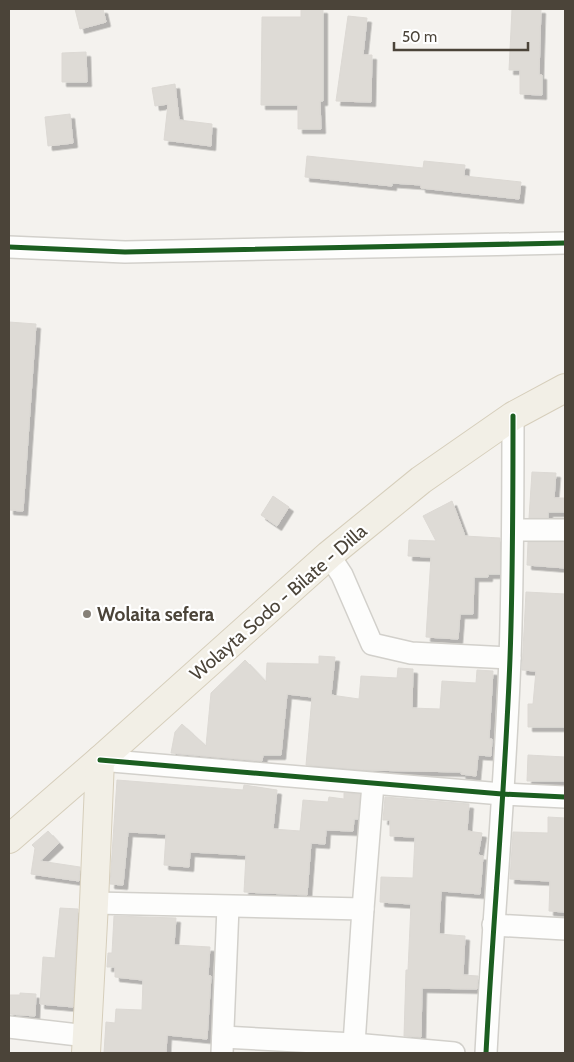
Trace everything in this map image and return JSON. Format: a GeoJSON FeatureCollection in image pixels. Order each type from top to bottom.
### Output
{"type":"FeatureCollection","features":[{"type":"Feature","properties":{"kind":"main road","name":"Wolayta Sodo - Bilate - Dilla"},"geometry":{"type":"LineString","coordinates":[[9,839],[329,555],[421,480],[513,416],[565,388]]}},
{"type":"Feature","properties":{"kind":"main road"},"geometry":{"type":"LineString","coordinates":[[86,1044],[100,760]]}},
{"type":"Feature","properties":{"kind":"street"},"geometry":{"type":"LineString","coordinates":[[9,247],[125,252],[565,243]]}},
{"type":"Feature","properties":{"kind":"street"},"geometry":{"type":"LineString","coordinates":[[486,1053],[510,658],[513,416]]}},
{"type":"Feature","properties":{"kind":"street"},"geometry":{"type":"LineString","coordinates":[[513,530],[565,530]]}},
{"type":"Feature","properties":{"kind":"street"},"geometry":{"type":"LineString","coordinates":[[329,555],[342,575],[372,644],[411,653],[510,658]]}},
{"type":"Feature","properties":{"kind":"street"},"geometry":{"type":"LineString","coordinates":[[100,760],[373,784],[565,797]]}},
{"type":"Feature","properties":{"kind":"street"},"geometry":{"type":"LineString","coordinates":[[354,1044],[373,784]]}},
{"type":"Feature","properties":{"kind":"street"},"geometry":{"type":"LineString","coordinates":[[94,903],[363,909]]}},
{"type":"Feature","properties":{"kind":"street"},"geometry":{"type":"LineString","coordinates":[[228,907],[222,1045],[354,1044],[454,1053]]}},
{"type":"Feature","properties":{"kind":"street"},"geometry":{"type":"LineString","coordinates":[[493,925],[565,929]]}},
{"type":"Feature","properties":{"kind":"street"},"geometry":{"type":"LineString","coordinates":[[9,1027],[86,1044]]}},
{"type":"Feature","properties":{"kind":"building"},"geometry":{"type":"Polygon","coordinates":[[[75,9],[103,9],[106,22],[80,29],[75,9]]]}},
{"type":"Feature","properties":{"kind":"building"},"geometry":{"type":"Polygon","coordinates":[[[301,9],[323,9],[323,101],[320,101],[321,129],[298,129],[298,105],[261,105],[262,17],[301,17],[301,9]]]}},
{"type":"Feature","properties":{"kind":"building"},"geometry":{"type":"Polygon","coordinates":[[[512,9],[541,9],[539,75],[542,75],[542,95],[520,94],[520,70],[509,70],[512,9]]]}},
{"type":"Feature","properties":{"kind":"building"},"geometry":{"type":"Polygon","coordinates":[[[348,16],[367,18],[363,55],[372,55],[371,102],[336,101],[348,16]]]}},
{"type":"Feature","properties":{"kind":"building"},"geometry":{"type":"Polygon","coordinates":[[[86,52],[87,82],[62,82],[62,53],[86,52]]]}},
{"type":"Feature","properties":{"kind":"building"},"geometry":{"type":"Polygon","coordinates":[[[175,84],[179,120],[212,124],[211,146],[164,140],[168,104],[155,106],[152,88],[175,84]]]}},
{"type":"Feature","properties":{"kind":"building"},"geometry":{"type":"Polygon","coordinates":[[[70,114],[73,143],[48,146],[45,117],[70,114]]]}},
{"type":"Feature","properties":{"kind":"building"},"geometry":{"type":"Polygon","coordinates":[[[307,156],[423,168],[424,161],[465,165],[464,176],[521,182],[519,199],[421,188],[421,185],[392,183],[392,186],[305,177],[307,156]]]}},
{"type":"Feature","properties":{"kind":"building"},"geometry":{"type":"Polygon","coordinates":[[[9,322],[36,324],[23,511],[9,510],[9,322]]]}},
{"type":"Feature","properties":{"kind":"building"},"geometry":{"type":"Polygon","coordinates":[[[532,472],[556,473],[554,498],[565,498],[565,512],[548,512],[548,518],[529,518],[532,472]]]}},
{"type":"Feature","properties":{"kind":"building"},"geometry":{"type":"Polygon","coordinates":[[[273,496],[289,507],[277,526],[261,515],[273,496]]]}},
{"type":"Feature","properties":{"kind":"building"},"geometry":{"type":"Polygon","coordinates":[[[452,501],[465,536],[500,538],[500,574],[488,574],[488,577],[474,577],[473,614],[460,614],[458,639],[426,637],[431,557],[408,556],[409,540],[436,541],[423,516],[452,501]]]}},
{"type":"Feature","properties":{"kind":"building"},"geometry":{"type":"Polygon","coordinates":[[[528,542],[565,542],[565,568],[527,565],[528,542]]]}},
{"type":"Feature","properties":{"kind":"building"},"geometry":{"type":"Polygon","coordinates":[[[526,592],[565,594],[565,727],[528,727],[528,704],[533,704],[536,671],[522,670],[526,592]]]}},
{"type":"Feature","properties":{"kind":"building"},"geometry":{"type":"Polygon","coordinates":[[[319,656],[335,657],[331,695],[359,699],[361,676],[397,678],[398,668],[413,669],[412,708],[440,709],[442,681],[476,683],[477,670],[493,671],[489,739],[492,739],[491,756],[478,755],[476,776],[461,774],[462,772],[364,770],[306,765],[312,697],[287,694],[281,755],[263,755],[262,761],[171,753],[175,732],[182,724],[206,746],[211,693],[245,660],[266,682],[267,663],[319,664],[319,656]]]}},
{"type":"Feature","properties":{"kind":"building"},"geometry":{"type":"Polygon","coordinates":[[[528,755],[565,757],[565,781],[527,781],[528,755]]]}},
{"type":"Feature","properties":{"kind":"building"},"geometry":{"type":"Polygon","coordinates":[[[117,780],[243,790],[244,785],[277,790],[273,829],[300,831],[303,800],[328,802],[329,797],[344,799],[344,793],[360,794],[358,819],[354,819],[353,831],[326,830],[325,844],[311,843],[307,895],[244,892],[246,855],[190,852],[189,867],[164,865],[166,834],[128,832],[123,885],[110,884],[117,780]]]}},
{"type":"Feature","properties":{"kind":"building"},"geometry":{"type":"Polygon","coordinates":[[[385,797],[469,804],[467,831],[482,833],[478,855],[483,856],[480,894],[441,891],[439,934],[465,936],[463,975],[478,976],[477,989],[422,988],[421,1037],[404,1036],[411,904],[380,902],[381,877],[413,878],[415,837],[390,836],[390,820],[383,820],[385,797]]]}},
{"type":"Feature","properties":{"kind":"building"},"geometry":{"type":"Polygon","coordinates":[[[548,817],[565,818],[565,912],[549,911],[550,881],[510,879],[513,832],[548,833],[548,817]]]}},
{"type":"Feature","properties":{"kind":"building"},"geometry":{"type":"Polygon","coordinates":[[[48,831],[59,843],[40,861],[80,867],[79,881],[31,874],[35,848],[32,845],[48,831]]]}},
{"type":"Feature","properties":{"kind":"building"},"geometry":{"type":"Polygon","coordinates":[[[60,908],[78,909],[73,1007],[40,1004],[43,957],[55,958],[60,908]]]}},
{"type":"Feature","properties":{"kind":"building"},"geometry":{"type":"Polygon","coordinates":[[[114,916],[176,918],[174,945],[210,947],[208,975],[211,976],[207,1039],[167,1035],[166,1053],[104,1053],[106,1022],[115,1023],[116,1009],[142,1010],[143,980],[115,977],[115,967],[107,967],[108,953],[112,953],[114,916]]]}},
{"type":"Feature","properties":{"kind":"building"},"geometry":{"type":"Polygon","coordinates":[[[20,993],[36,994],[35,1016],[9,1014],[9,995],[20,995],[20,993]]]}},
{"type":"Feature","properties":{"kind":"cycle path"},"geometry":{"type":"LineString","coordinates":[[9,247],[125,252],[565,243]]}},
{"type":"Feature","properties":{"kind":"cycle path"},"geometry":{"type":"LineString","coordinates":[[486,1053],[510,658],[513,416]]}},
{"type":"Feature","properties":{"kind":"cycle path"},"geometry":{"type":"LineString","coordinates":[[100,760],[502,794],[565,797]]}},
{"type":"Feature","properties":{"kind":"place","name":"Wolaita sefera"},"geometry":{"type":"Point","coordinates":[87,614]}}]}
